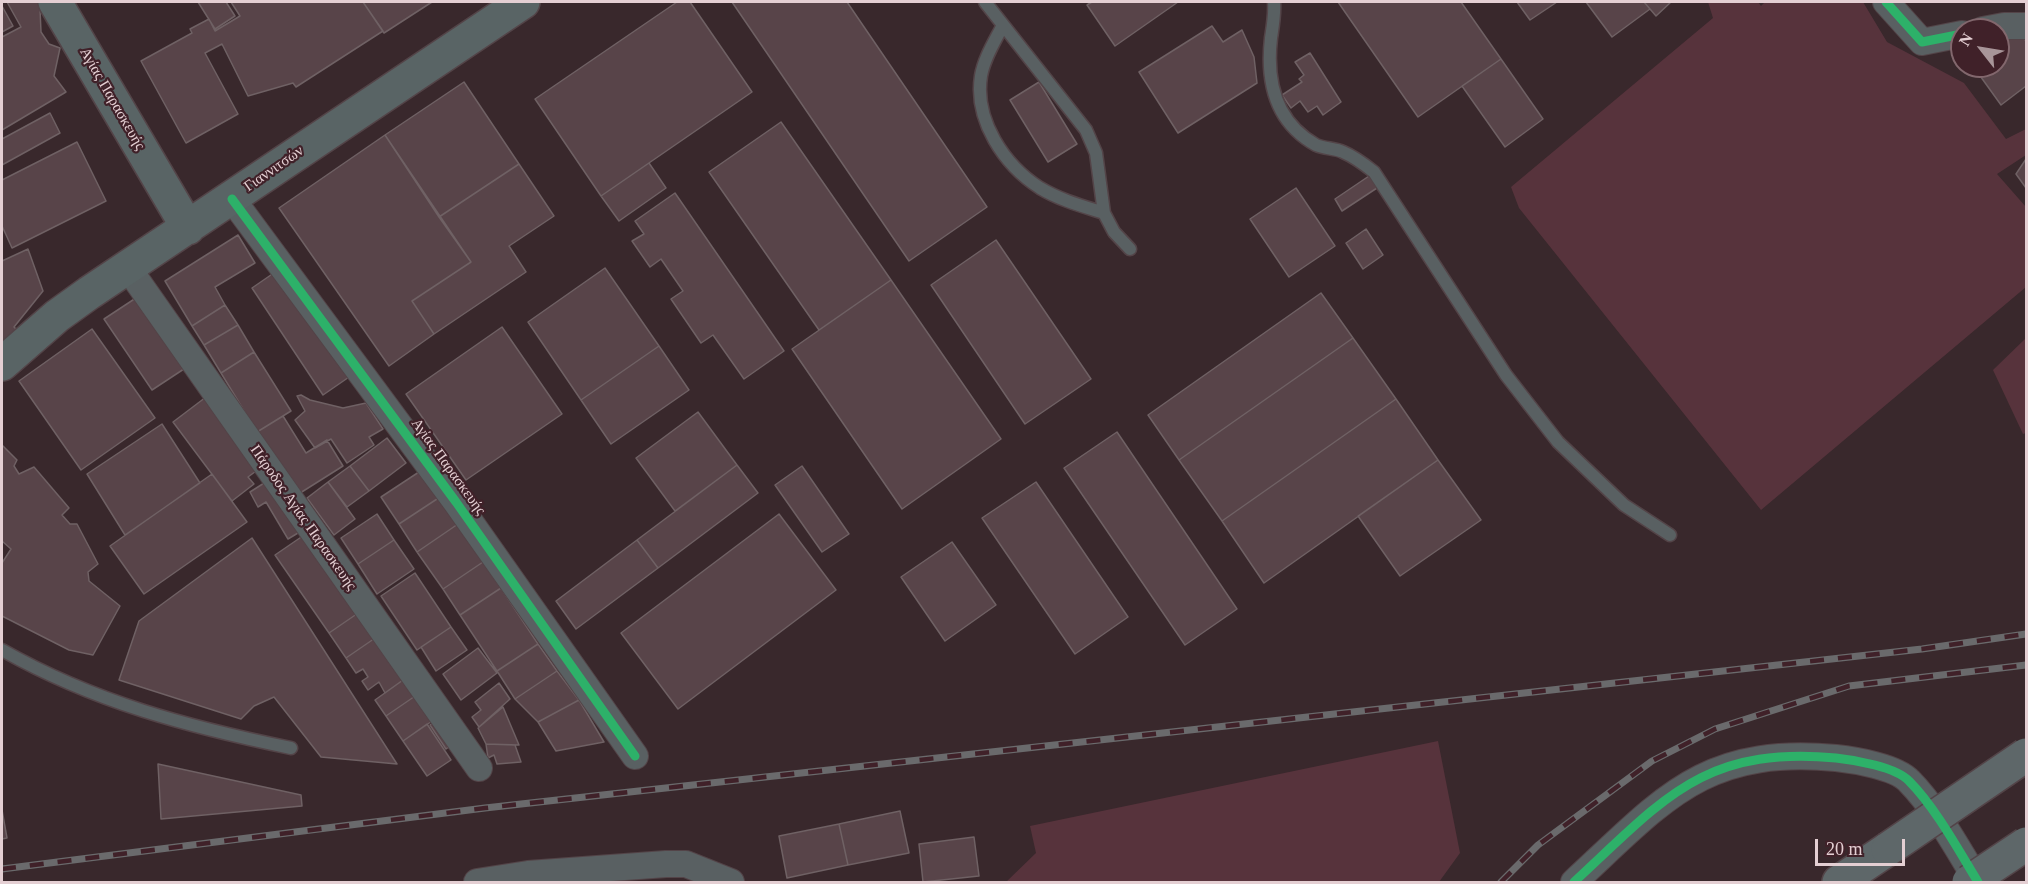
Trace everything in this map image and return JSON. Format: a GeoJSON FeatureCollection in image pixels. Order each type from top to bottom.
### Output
{"type":"FeatureCollection","features":[{"type":"Feature","properties":{"kind":"highway"},"geometry":{"type":"LineString","coordinates":[[1839,882],[2026,755]]}},
{"type":"Feature","properties":{"kind":"highway"},"geometry":{"type":"LineString","coordinates":[[1969,882],[2026,844]]}},
{"type":"Feature","properties":{"kind":"street","name":"Αγίας Παρασκευής"},"geometry":{"type":"LineString","coordinates":[[55,2],[188,228]]}},
{"type":"Feature","properties":{"kind":"street","name":"Γιαννιτσών"},"geometry":{"type":"LineString","coordinates":[[2,364],[57,316],[523,2]]}},
{"type":"Feature","properties":{"kind":"street"},"geometry":{"type":"LineString","coordinates":[[1886,2],[1922,42],[1950,36]]}},
{"type":"Feature","properties":{"kind":"street"},"geometry":{"type":"LineString","coordinates":[[2010,26],[2026,26]]}},
{"type":"Feature","properties":{"kind":"street","name":"Αγίας Παρασκευής"},"geometry":{"type":"LineString","coordinates":[[231,199],[456,502],[635,756]]}},
{"type":"Feature","properties":{"kind":"street","name":"Πάροδος Αγίας Παρασκευής"},"geometry":{"type":"LineString","coordinates":[[128,268],[479,768]]}},
{"type":"Feature","properties":{"kind":"street"},"geometry":{"type":"LineString","coordinates":[[1574,882],[1675,791],[1721,767],[1763,757],[1805,755],[1864,761],[1908,779],[1956,845],[1978,882]]}},
{"type":"Feature","properties":{"kind":"street"},"geometry":{"type":"LineString","coordinates":[[477,882],[528,874],[666,864],[686,864],[731,882]]}},
{"type":"Feature","properties":{"kind":"lane"},"geometry":{"type":"LineString","coordinates":[[985,2],[1086,130],[1096,153],[1104,213],[1114,232],[1130,249]]}},
{"type":"Feature","properties":{"kind":"lane"},"geometry":{"type":"LineString","coordinates":[[1274,2],[1275,15],[1269,69],[1271,88],[1284,118],[1312,142],[1343,152],[1374,172],[1506,375],[1558,442],[1624,505],[1670,535]]}},
{"type":"Feature","properties":{"kind":"lane"},"geometry":{"type":"LineString","coordinates":[[1003,25],[986,60],[981,77],[980,97],[986,122],[995,143],[1017,170],[1040,187],[1066,201],[1104,213]]}},
{"type":"Feature","properties":{"kind":"lane"},"geometry":{"type":"LineString","coordinates":[[2,650],[39,672],[94,694],[198,729],[291,748]]}},
{"type":"Feature","properties":{"kind":"shaded area"},"geometry":{"type":"Polygon","coordinates":[[[1708,2],[1758,2],[1761,6],[1765,2],[1863,2],[1887,42],[1950,76],[1950,78],[1964,83],[2006,139],[2026,129],[2026,155],[1997,174],[2026,207],[2026,287],[1761,510],[1519,208],[1511,187],[1713,18],[1708,2]]]}},
{"type":"Feature","properties":{"kind":"shaded area"},"geometry":{"type":"Polygon","coordinates":[[[2026,338],[2026,433],[2023,434],[1993,370],[2026,338]]]}},
{"type":"Feature","properties":{"kind":"shaded area"},"geometry":{"type":"Polygon","coordinates":[[[1438,741],[1460,853],[1439,882],[1006,882],[1036,853],[1030,826],[1438,741]]]}},
{"type":"Feature","properties":{"kind":"building"},"geometry":{"type":"Polygon","coordinates":[[[7,2],[44,2],[46,5],[40,9],[41,32],[49,44],[60,48],[54,76],[66,92],[2,130],[2,37],[21,27],[7,2]]]}},
{"type":"Feature","properties":{"kind":"building"},"geometry":{"type":"Polygon","coordinates":[[[198,2],[226,2],[235,16],[215,29],[198,2]]]}},
{"type":"Feature","properties":{"kind":"building"},"geometry":{"type":"Polygon","coordinates":[[[231,2],[363,2],[383,31],[296,87],[293,83],[248,96],[222,44],[205,53],[238,114],[186,143],[141,61],[192,33],[190,29],[209,19],[215,31],[240,16],[231,2]]]}},
{"type":"Feature","properties":{"kind":"building"},"geometry":{"type":"Polygon","coordinates":[[[363,2],[432,2],[384,33],[363,2]]]}},
{"type":"Feature","properties":{"kind":"building"},"geometry":{"type":"Polygon","coordinates":[[[677,2],[690,2],[752,92],[601,196],[535,99],[677,2]]]}},
{"type":"Feature","properties":{"kind":"building"},"geometry":{"type":"Polygon","coordinates":[[[732,2],[847,2],[987,207],[909,261],[732,2]]]}},
{"type":"Feature","properties":{"kind":"building"},"geometry":{"type":"Polygon","coordinates":[[[1092,2],[1178,2],[1115,46],[1087,5],[1092,2]]]}},
{"type":"Feature","properties":{"kind":"building"},"geometry":{"type":"Polygon","coordinates":[[[1338,2],[1461,2],[1501,59],[1418,117],[1338,2]]]}},
{"type":"Feature","properties":{"kind":"building"},"geometry":{"type":"Polygon","coordinates":[[[1517,2],[1557,2],[1530,20],[1517,2]]]}},
{"type":"Feature","properties":{"kind":"building"},"geometry":{"type":"Polygon","coordinates":[[[1586,2],[1644,2],[1650,9],[1612,37],[1586,2]]]}},
{"type":"Feature","properties":{"kind":"building"},"geometry":{"type":"Polygon","coordinates":[[[1644,2],[1671,2],[1656,16],[1644,2]]]}},
{"type":"Feature","properties":{"kind":"building"},"geometry":{"type":"Polygon","coordinates":[[[2,6],[13,26],[2,32],[2,6]]]}},
{"type":"Feature","properties":{"kind":"building"},"geometry":{"type":"Polygon","coordinates":[[[1212,26],[1223,42],[1242,30],[1254,57],[1257,83],[1178,133],[1139,72],[1212,26]]]}},
{"type":"Feature","properties":{"kind":"building"},"geometry":{"type":"Polygon","coordinates":[[[2017,29],[2026,41],[2026,86],[2001,105],[1982,78],[2010,78],[2010,34],[2017,29]]]}},
{"type":"Feature","properties":{"kind":"building"},"geometry":{"type":"Polygon","coordinates":[[[1310,53],[1341,102],[1323,115],[1317,106],[1308,112],[1300,101],[1291,108],[1282,95],[1302,82],[1299,79],[1304,75],[1295,62],[1310,53]]]}},
{"type":"Feature","properties":{"kind":"building"},"geometry":{"type":"Polygon","coordinates":[[[1501,59],[1543,119],[1505,147],[1462,86],[1501,59]]]}},
{"type":"Feature","properties":{"kind":"building"},"geometry":{"type":"Polygon","coordinates":[[[464,82],[519,164],[439,217],[385,135],[464,82]]]}},
{"type":"Feature","properties":{"kind":"building"},"geometry":{"type":"Polygon","coordinates":[[[1039,82],[1077,144],[1048,162],[1010,100],[1039,82]]]}},
{"type":"Feature","properties":{"kind":"building"},"geometry":{"type":"Polygon","coordinates":[[[50,113],[60,133],[2,165],[2,139],[50,113]]]}},
{"type":"Feature","properties":{"kind":"building"},"geometry":{"type":"Polygon","coordinates":[[[781,122],[891,280],[819,330],[709,172],[781,122]]]}},
{"type":"Feature","properties":{"kind":"building"},"geometry":{"type":"Polygon","coordinates":[[[385,135],[471,262],[412,301],[434,334],[389,366],[279,208],[385,135]]]}},
{"type":"Feature","properties":{"kind":"building"},"geometry":{"type":"Polygon","coordinates":[[[77,142],[106,201],[12,248],[2,226],[2,180],[77,142]]]}},
{"type":"Feature","properties":{"kind":"building"},"geometry":{"type":"Polygon","coordinates":[[[2026,159],[2026,188],[2016,174],[2026,159]]]}},
{"type":"Feature","properties":{"kind":"building"},"geometry":{"type":"Polygon","coordinates":[[[649,163],[666,188],[619,221],[601,196],[649,163]]]}},
{"type":"Feature","properties":{"kind":"building"},"geometry":{"type":"Polygon","coordinates":[[[519,164],[554,216],[509,246],[526,272],[434,334],[412,301],[471,262],[439,217],[519,164]]]}},
{"type":"Feature","properties":{"kind":"building"},"geometry":{"type":"Polygon","coordinates":[[[1369,176],[1377,188],[1342,211],[1335,199],[1369,176]]]}},
{"type":"Feature","properties":{"kind":"building"},"geometry":{"type":"Polygon","coordinates":[[[1296,188],[1335,246],[1289,277],[1250,219],[1296,188]]]}},
{"type":"Feature","properties":{"kind":"building"},"geometry":{"type":"Polygon","coordinates":[[[675,193],[784,351],[744,379],[713,335],[701,343],[671,299],[683,291],[661,259],[650,267],[632,241],[644,234],[635,221],[675,193]]]}},
{"type":"Feature","properties":{"kind":"building"},"geometry":{"type":"Polygon","coordinates":[[[1366,229],[1383,255],[1363,269],[1346,243],[1366,229]]]}},
{"type":"Feature","properties":{"kind":"building"},"geometry":{"type":"Polygon","coordinates":[[[238,235],[255,263],[215,287],[225,305],[192,326],[165,281],[238,235]]]}},
{"type":"Feature","properties":{"kind":"building"},"geometry":{"type":"Polygon","coordinates":[[[996,240],[1091,379],[1025,424],[931,285],[996,240]]]}},
{"type":"Feature","properties":{"kind":"building"},"geometry":{"type":"Polygon","coordinates":[[[28,249],[43,291],[14,327],[17,330],[2,344],[2,261],[28,249]]]}},
{"type":"Feature","properties":{"kind":"building"},"geometry":{"type":"Polygon","coordinates":[[[281,268],[352,375],[323,395],[252,288],[281,268]]]}},
{"type":"Feature","properties":{"kind":"building"},"geometry":{"type":"Polygon","coordinates":[[[605,268],[659,346],[581,400],[528,322],[605,268]]]}},
{"type":"Feature","properties":{"kind":"building"},"geometry":{"type":"Polygon","coordinates":[[[891,280],[1001,439],[902,509],[792,349],[891,280]]]}},
{"type":"Feature","properties":{"kind":"building"},"geometry":{"type":"Polygon","coordinates":[[[1321,293],[1353,338],[1179,460],[1148,415],[1321,293]]]}},
{"type":"Feature","properties":{"kind":"building"},"geometry":{"type":"Polygon","coordinates":[[[142,294],[190,365],[152,390],[104,319],[142,294]]]}},
{"type":"Feature","properties":{"kind":"building"},"geometry":{"type":"Polygon","coordinates":[[[225,305],[238,325],[204,345],[192,326],[225,305]]]}},
{"type":"Feature","properties":{"kind":"building"},"geometry":{"type":"Polygon","coordinates":[[[238,325],[254,352],[221,373],[204,345],[238,325]]]}},
{"type":"Feature","properties":{"kind":"building"},"geometry":{"type":"Polygon","coordinates":[[[502,327],[562,414],[466,480],[406,394],[502,327]]]}},
{"type":"Feature","properties":{"kind":"building"},"geometry":{"type":"Polygon","coordinates":[[[92,329],[155,418],[81,470],[19,381],[92,329]]]}},
{"type":"Feature","properties":{"kind":"building"},"geometry":{"type":"Polygon","coordinates":[[[1353,338],[1396,399],[1222,521],[1179,460],[1353,338]]]}},
{"type":"Feature","properties":{"kind":"building"},"geometry":{"type":"Polygon","coordinates":[[[659,346],[689,390],[611,444],[581,400],[659,346]]]}},
{"type":"Feature","properties":{"kind":"building"},"geometry":{"type":"Polygon","coordinates":[[[254,352],[291,411],[257,432],[221,373],[254,352]]]}},
{"type":"Feature","properties":{"kind":"building"},"geometry":{"type":"Polygon","coordinates":[[[210,394],[263,466],[248,477],[254,484],[232,501],[173,422],[210,394]]]}},
{"type":"Feature","properties":{"kind":"building"},"geometry":{"type":"Polygon","coordinates":[[[301,395],[310,400],[343,408],[366,403],[383,429],[369,437],[374,445],[347,463],[331,439],[315,448],[295,420],[305,411],[297,396],[301,395]]]}},
{"type":"Feature","properties":{"kind":"building"},"geometry":{"type":"Polygon","coordinates":[[[1396,399],[1438,460],[1264,583],[1222,521],[1396,399]]]}},
{"type":"Feature","properties":{"kind":"building"},"geometry":{"type":"Polygon","coordinates":[[[698,412],[737,465],[675,511],[636,458],[698,412]]]}},
{"type":"Feature","properties":{"kind":"building"},"geometry":{"type":"Polygon","coordinates":[[[283,416],[306,453],[327,440],[343,466],[297,495],[257,432],[283,416]]]}},
{"type":"Feature","properties":{"kind":"building"},"geometry":{"type":"Polygon","coordinates":[[[162,424],[200,483],[125,535],[87,474],[162,424]]]}},
{"type":"Feature","properties":{"kind":"building"},"geometry":{"type":"Polygon","coordinates":[[[1117,432],[1237,609],[1185,645],[1064,468],[1117,432]]]}},
{"type":"Feature","properties":{"kind":"building"},"geometry":{"type":"Polygon","coordinates":[[[387,438],[406,463],[369,491],[350,466],[387,438]]]}},
{"type":"Feature","properties":{"kind":"building"},"geometry":{"type":"Polygon","coordinates":[[[2,445],[17,460],[14,466],[19,474],[34,467],[69,508],[62,515],[70,524],[77,524],[98,564],[88,572],[89,581],[120,606],[93,655],[69,650],[2,616],[2,563],[11,549],[2,541],[2,445]]]}},
{"type":"Feature","properties":{"kind":"building"},"geometry":{"type":"Polygon","coordinates":[[[1438,460],[1481,520],[1400,576],[1358,516],[1438,460]]]}},
{"type":"Feature","properties":{"kind":"building"},"geometry":{"type":"Polygon","coordinates":[[[737,465],[758,493],[658,568],[637,540],[737,465]]]}},
{"type":"Feature","properties":{"kind":"building"},"geometry":{"type":"Polygon","coordinates":[[[350,466],[369,491],[347,507],[328,482],[350,466]]]}},
{"type":"Feature","properties":{"kind":"building"},"geometry":{"type":"Polygon","coordinates":[[[802,466],[849,534],[822,552],[775,485],[802,466]]]}},
{"type":"Feature","properties":{"kind":"building"},"geometry":{"type":"Polygon","coordinates":[[[422,470],[440,497],[399,524],[381,497],[422,470]]]}},
{"type":"Feature","properties":{"kind":"building"},"geometry":{"type":"Polygon","coordinates":[[[212,474],[247,522],[144,594],[110,546],[212,474]]]}},
{"type":"Feature","properties":{"kind":"building"},"geometry":{"type":"Polygon","coordinates":[[[272,478],[303,530],[288,539],[266,502],[258,507],[250,492],[272,478]]]}},
{"type":"Feature","properties":{"kind":"building"},"geometry":{"type":"Polygon","coordinates":[[[328,482],[355,519],[334,535],[307,498],[328,482]]]}},
{"type":"Feature","properties":{"kind":"building"},"geometry":{"type":"Polygon","coordinates":[[[1036,482],[1128,617],[1075,654],[982,518],[1036,482]]]}},
{"type":"Feature","properties":{"kind":"building"},"geometry":{"type":"Polygon","coordinates":[[[440,497],[458,524],[417,552],[399,524],[440,497]]]}},
{"type":"Feature","properties":{"kind":"building"},"geometry":{"type":"Polygon","coordinates":[[[377,514],[394,540],[358,564],[341,538],[377,514]]]}},
{"type":"Feature","properties":{"kind":"building"},"geometry":{"type":"Polygon","coordinates":[[[779,514],[836,590],[678,709],[621,633],[779,514]]]}},
{"type":"Feature","properties":{"kind":"building"},"geometry":{"type":"Polygon","coordinates":[[[458,524],[483,562],[443,589],[417,552],[458,524]]]}},
{"type":"Feature","properties":{"kind":"building"},"geometry":{"type":"Polygon","coordinates":[[[310,531],[364,609],[329,633],[275,555],[310,531]]]}},
{"type":"Feature","properties":{"kind":"building"},"geometry":{"type":"Polygon","coordinates":[[[252,538],[397,764],[321,757],[274,697],[254,706],[241,719],[119,680],[139,621],[252,538]]]}},
{"type":"Feature","properties":{"kind":"building"},"geometry":{"type":"Polygon","coordinates":[[[394,540],[414,569],[377,594],[358,564],[394,540]]]}},
{"type":"Feature","properties":{"kind":"building"},"geometry":{"type":"Polygon","coordinates":[[[637,540],[658,568],[576,629],[556,601],[637,540]]]}},
{"type":"Feature","properties":{"kind":"building"},"geometry":{"type":"Polygon","coordinates":[[[952,542],[996,605],[945,641],[901,577],[952,542]]]}},
{"type":"Feature","properties":{"kind":"building"},"geometry":{"type":"Polygon","coordinates":[[[483,562],[501,588],[460,615],[443,589],[483,562]]]}},
{"type":"Feature","properties":{"kind":"building"},"geometry":{"type":"Polygon","coordinates":[[[415,573],[451,627],[417,650],[381,596],[415,573]]]}},
{"type":"Feature","properties":{"kind":"building"},"geometry":{"type":"Polygon","coordinates":[[[501,588],[538,644],[497,671],[460,615],[501,588]]]}},
{"type":"Feature","properties":{"kind":"building"},"geometry":{"type":"Polygon","coordinates":[[[364,609],[381,634],[346,658],[329,633],[364,609]]]}},
{"type":"Feature","properties":{"kind":"building"},"geometry":{"type":"Polygon","coordinates":[[[451,627],[467,650],[436,671],[421,647],[451,627]]]}},
{"type":"Feature","properties":{"kind":"building"},"geometry":{"type":"Polygon","coordinates":[[[381,634],[410,675],[385,693],[379,682],[368,690],[362,681],[368,677],[363,669],[356,673],[346,658],[381,634]]]}},
{"type":"Feature","properties":{"kind":"building"},"geometry":{"type":"Polygon","coordinates":[[[538,644],[557,671],[515,699],[497,671],[538,644]]]}},
{"type":"Feature","properties":{"kind":"building"},"geometry":{"type":"Polygon","coordinates":[[[478,648],[497,673],[461,700],[443,674],[478,648]]]}},
{"type":"Feature","properties":{"kind":"building"},"geometry":{"type":"Polygon","coordinates":[[[557,671],[579,700],[538,722],[515,699],[557,671]]]}},
{"type":"Feature","properties":{"kind":"building"},"geometry":{"type":"Polygon","coordinates":[[[410,675],[421,692],[386,716],[375,700],[410,675]]]}},
{"type":"Feature","properties":{"kind":"building"},"geometry":{"type":"Polygon","coordinates":[[[499,683],[510,699],[479,727],[472,717],[481,710],[475,702],[499,683]]]}},
{"type":"Feature","properties":{"kind":"building"},"geometry":{"type":"Polygon","coordinates":[[[421,692],[438,717],[403,741],[386,716],[421,692]]]}},
{"type":"Feature","properties":{"kind":"building"},"geometry":{"type":"Polygon","coordinates":[[[579,700],[604,742],[556,751],[538,722],[579,700]]]}},
{"type":"Feature","properties":{"kind":"building"},"geometry":{"type":"Polygon","coordinates":[[[503,707],[519,745],[486,744],[478,728],[503,707]]]}},
{"type":"Feature","properties":{"kind":"building"},"geometry":{"type":"Polygon","coordinates":[[[441,717],[457,741],[446,749],[430,725],[441,717]]]}},
{"type":"Feature","properties":{"kind":"building"},"geometry":{"type":"Polygon","coordinates":[[[427,724],[451,760],[427,776],[403,741],[427,724]]]}},
{"type":"Feature","properties":{"kind":"building"},"geometry":{"type":"Polygon","coordinates":[[[486,744],[515,745],[521,762],[497,764],[494,755],[488,758],[486,744]]]}},
{"type":"Feature","properties":{"kind":"building"},"geometry":{"type":"Polygon","coordinates":[[[158,764],[301,795],[302,806],[161,819],[158,764]]]}},
{"type":"Feature","properties":{"kind":"building"},"geometry":{"type":"Polygon","coordinates":[[[2,810],[7,838],[2,839],[2,810]]]}},
{"type":"Feature","properties":{"kind":"building"},"geometry":{"type":"Polygon","coordinates":[[[900,811],[909,853],[848,865],[839,824],[900,811]]]}},
{"type":"Feature","properties":{"kind":"building"},"geometry":{"type":"Polygon","coordinates":[[[839,824],[848,865],[787,878],[779,836],[839,824]]]}},
{"type":"Feature","properties":{"kind":"building"},"geometry":{"type":"Polygon","coordinates":[[[974,837],[979,876],[923,882],[919,844],[974,837]]]}},
{"type":"Feature","properties":{"kind":"railway"},"geometry":{"type":"LineString","coordinates":[[2,869],[485,808],[1922,649],[2026,634]]}},
{"type":"Feature","properties":{"kind":"railway"},"geometry":{"type":"LineString","coordinates":[[1501,882],[1538,845],[1652,761],[1715,729],[1849,686],[2026,665]]}},
{"type":"Feature","properties":{"kind":"cycle path"},"geometry":{"type":"LineString","coordinates":[[1886,2],[1922,42],[1950,36]]}},
{"type":"Feature","properties":{"kind":"cycle path"},"geometry":{"type":"LineString","coordinates":[[232,199],[456,502],[635,756]]}},
{"type":"Feature","properties":{"kind":"cycle path"},"geometry":{"type":"LineString","coordinates":[[1574,882],[1634,826],[1661,803],[1689,784],[1718,770],[1752,761],[1790,756],[1854,760],[1885,768],[1903,776],[1919,792],[1937,816],[1978,882]]}}]}
